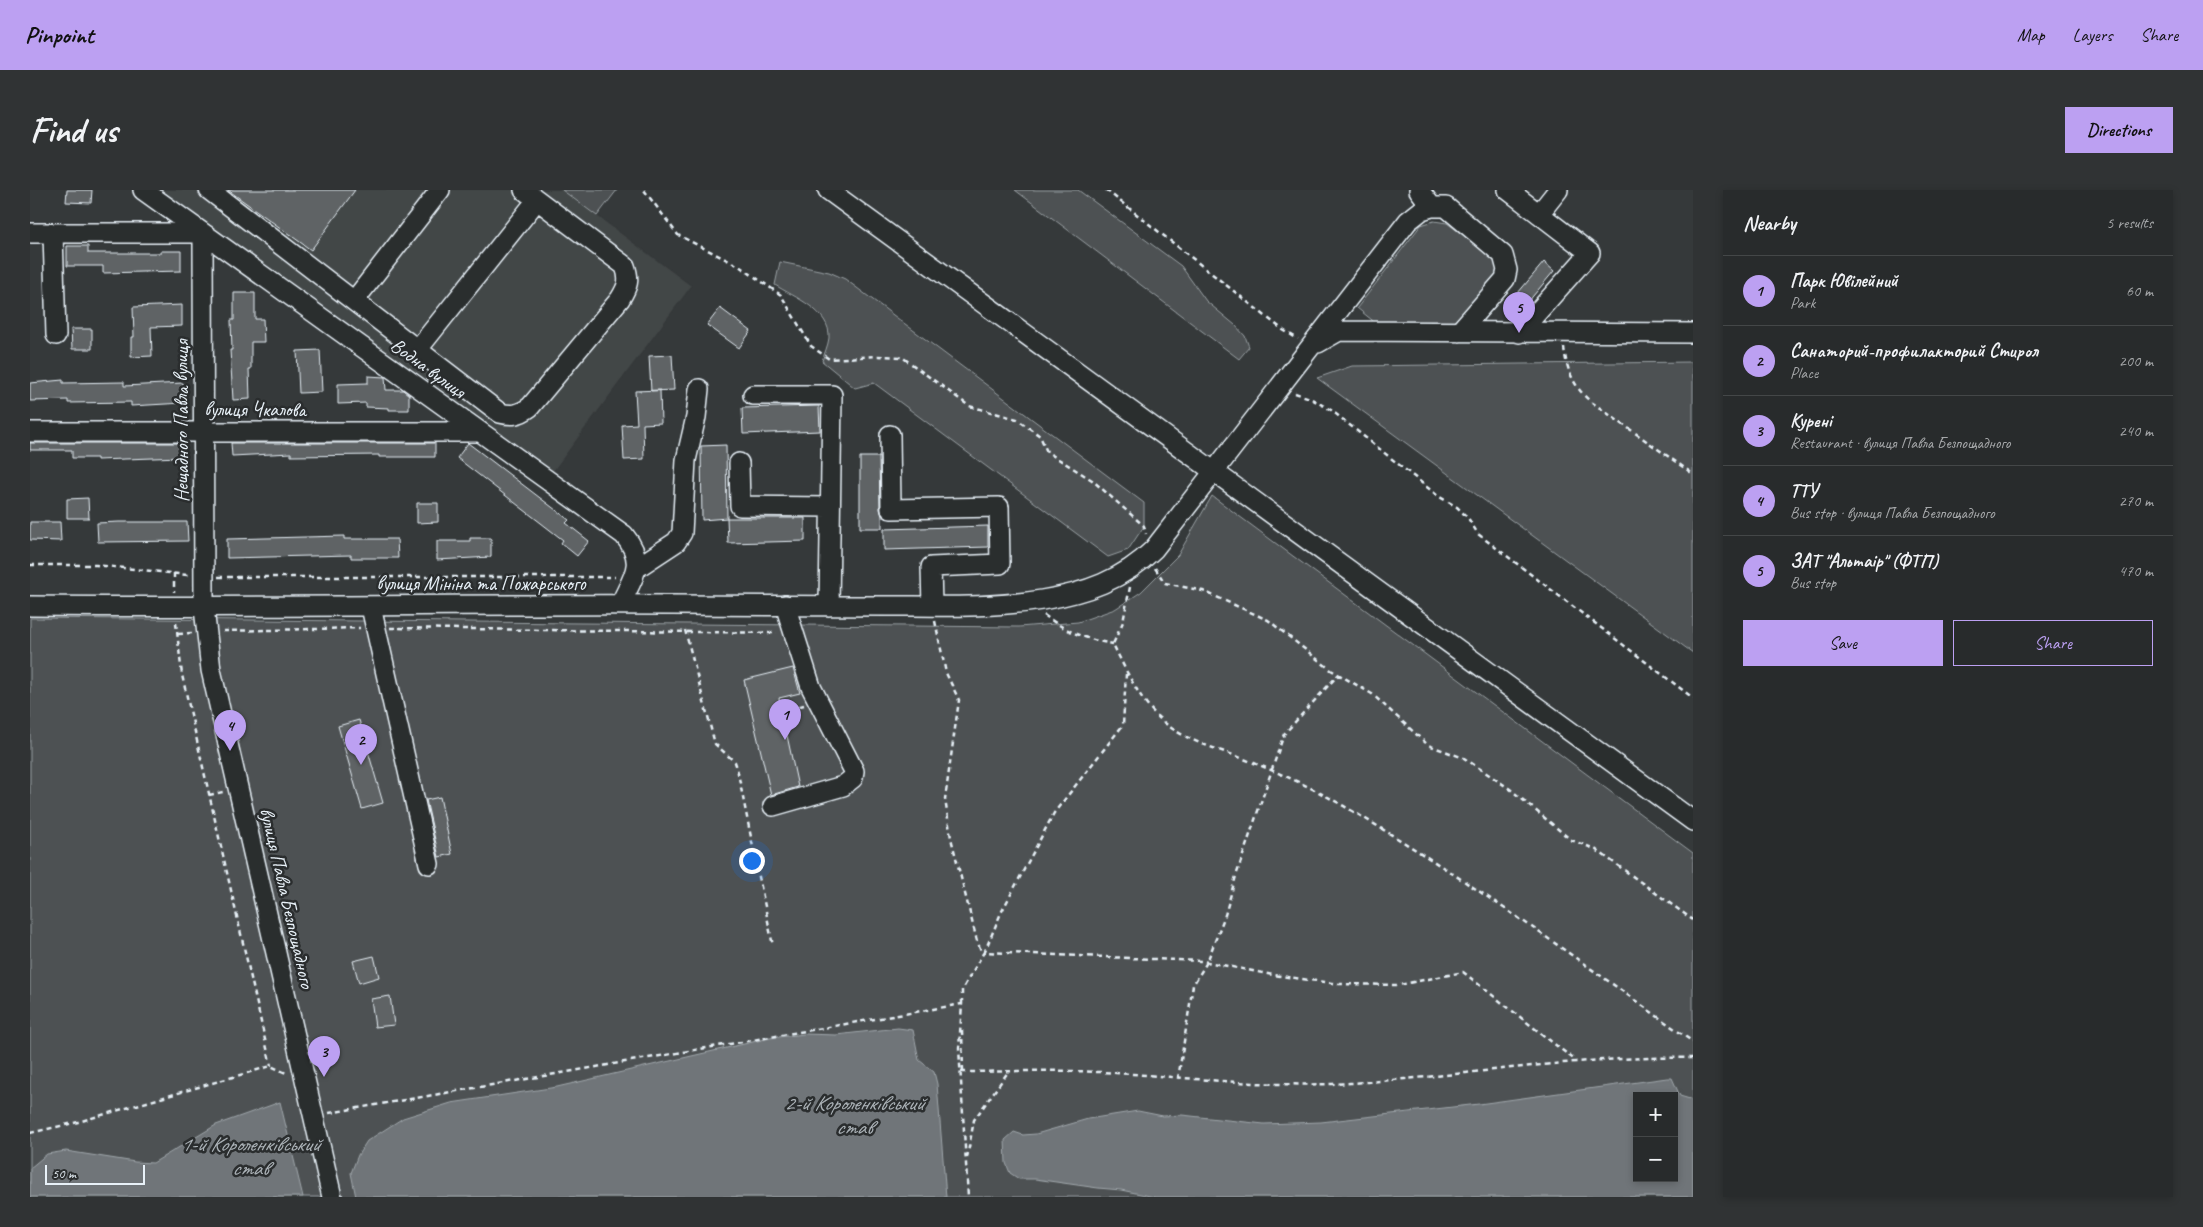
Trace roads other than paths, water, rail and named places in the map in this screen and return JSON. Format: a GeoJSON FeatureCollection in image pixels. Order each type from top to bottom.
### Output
{"type":"FeatureCollection","features":[{"type":"Feature","properties":{"kind":"street","name":"Водна вулиця"},"geometry":{"type":"LineString","coordinates":[[143,190],[624,535],[637,555],[635,572]]}},
{"type":"Feature","properties":{"kind":"street"},"geometry":{"type":"LineString","coordinates":[[167,190],[177,215]]}},
{"type":"Feature","properties":{"kind":"street"},"geometry":{"type":"LineString","coordinates":[[209,190],[500,412],[511,415],[522,413],[530,407],[620,299],[627,288],[629,278],[625,266],[531,195],[418,349]]}},
{"type":"Feature","properties":{"kind":"street"},"geometry":{"type":"LineString","coordinates":[[354,302],[440,190]]}},
{"type":"Feature","properties":{"kind":"street"},"geometry":{"type":"LineString","coordinates":[[828,190],[1693,820]]}},
{"type":"Feature","properties":{"kind":"street"},"geometry":{"type":"LineString","coordinates":[[1419,190],[1432,207],[1446,207],[1498,249],[1506,262],[1505,279],[1459,332]]}},
{"type":"Feature","properties":{"kind":"street"},"geometry":{"type":"LineString","coordinates":[[1508,190],[1590,253],[1519,333]]}},
{"type":"Feature","properties":{"kind":"street"},"geometry":{"type":"LineString","coordinates":[[1539,214],[1558,190]]}},
{"type":"Feature","properties":{"kind":"street","name":"вулиця Мініна та Пожарського"},"geometry":{"type":"LineString","coordinates":[[30,606],[204,608],[620,605],[932,606],[1024,602],[1057,597],[1093,587],[1110,581],[1133,568],[1154,549],[1408,221],[1422,210],[1432,207]]}},
{"type":"Feature","properties":{"kind":"street"},"geometry":{"type":"LineString","coordinates":[[30,232],[203,233]]}},
{"type":"Feature","properties":{"kind":"street"},"geometry":{"type":"LineString","coordinates":[[53,233],[56,335]]}},
{"type":"Feature","properties":{"kind":"street","name":"Нещадного Павла вулиця"},"geometry":{"type":"LineString","coordinates":[[203,233],[204,608]]}},
{"type":"Feature","properties":{"kind":"street"},"geometry":{"type":"LineString","coordinates":[[1310,347],[1339,331],[1693,334]]}},
{"type":"Feature","properties":{"kind":"street"},"geometry":{"type":"LineString","coordinates":[[620,605],[635,572],[676,542],[682,533],[686,460],[696,417],[699,389]]}},
{"type":"Feature","properties":{"kind":"street"},"geometry":{"type":"LineString","coordinates":[[753,395],[832,395],[829,606]]}},
{"type":"Feature","properties":{"kind":"street","name":"вулиця Чкалова"},"geometry":{"type":"LineString","coordinates":[[30,432],[479,432]]}},
{"type":"Feature","properties":{"kind":"street"},"geometry":{"type":"LineString","coordinates":[[890,435],[891,509],[1000,507],[1000,564],[932,567],[932,606]]}},
{"type":"Feature","properties":{"kind":"street"},"geometry":{"type":"LineString","coordinates":[[739,463],[740,506],[829,507]]}},
{"type":"Feature","properties":{"kind":"street"},"geometry":{"type":"LineString","coordinates":[[773,806],[844,786],[853,778],[854,771],[818,701],[805,671],[785,605]]}},
{"type":"Feature","properties":{"kind":"street"},"geometry":{"type":"LineString","coordinates":[[372,607],[429,864]]}},
{"type":"Feature","properties":{"kind":"street","name":"вулиця Павла Безпощадного"},"geometry":{"type":"LineString","coordinates":[[204,608],[211,670],[332,1197]]}},
{"type":"Feature","properties":{"kind":"water","name":"2-й Короленківський став"},"geometry":{"type":"Polygon","coordinates":[[[898,1028],[913,1030],[919,1060],[934,1072],[937,1084],[946,1197],[356,1197],[351,1173],[358,1155],[367,1141],[403,1118],[451,1103],[557,1087],[770,1038],[805,1034],[836,1035],[898,1028]]]}},
{"type":"Feature","properties":{"kind":"water"},"geometry":{"type":"Polygon","coordinates":[[[1672,1078],[1680,1096],[1693,1100],[1693,1197],[1155,1197],[1121,1190],[1035,1179],[1019,1179],[1010,1173],[1006,1163],[1005,1140],[1014,1132],[1023,1135],[1036,1134],[1088,1119],[1138,1111],[1163,1116],[1182,1115],[1264,1124],[1321,1122],[1479,1104],[1672,1078]]]}},
{"type":"Feature","properties":{"kind":"water","name":"1-й Короленківський став"},"geometry":{"type":"Polygon","coordinates":[[[280,1102],[303,1197],[30,1197],[30,1168],[47,1154],[66,1151],[153,1163],[216,1125],[280,1102]]]}},
{"type":"Feature","properties":{"kind":"place","name":"ЗАТ \"Альтаір\" (ФТП)"},"geometry":{"type":"Point","coordinates":[1519,333]}},
{"type":"Feature","properties":{"kind":"place","name":"Парк Ювілейний"},"geometry":{"type":"Point","coordinates":[785,740]}},
{"type":"Feature","properties":{"kind":"place","name":"ТТУ"},"geometry":{"type":"Point","coordinates":[230,751]}},
{"type":"Feature","properties":{"kind":"place","name":"Санаторий-профилакторий Стирол"},"geometry":{"type":"Point","coordinates":[361,765]}},
{"type":"Feature","properties":{"kind":"place","name":"Курені"},"geometry":{"type":"Point","coordinates":[324,1077]}}]}
